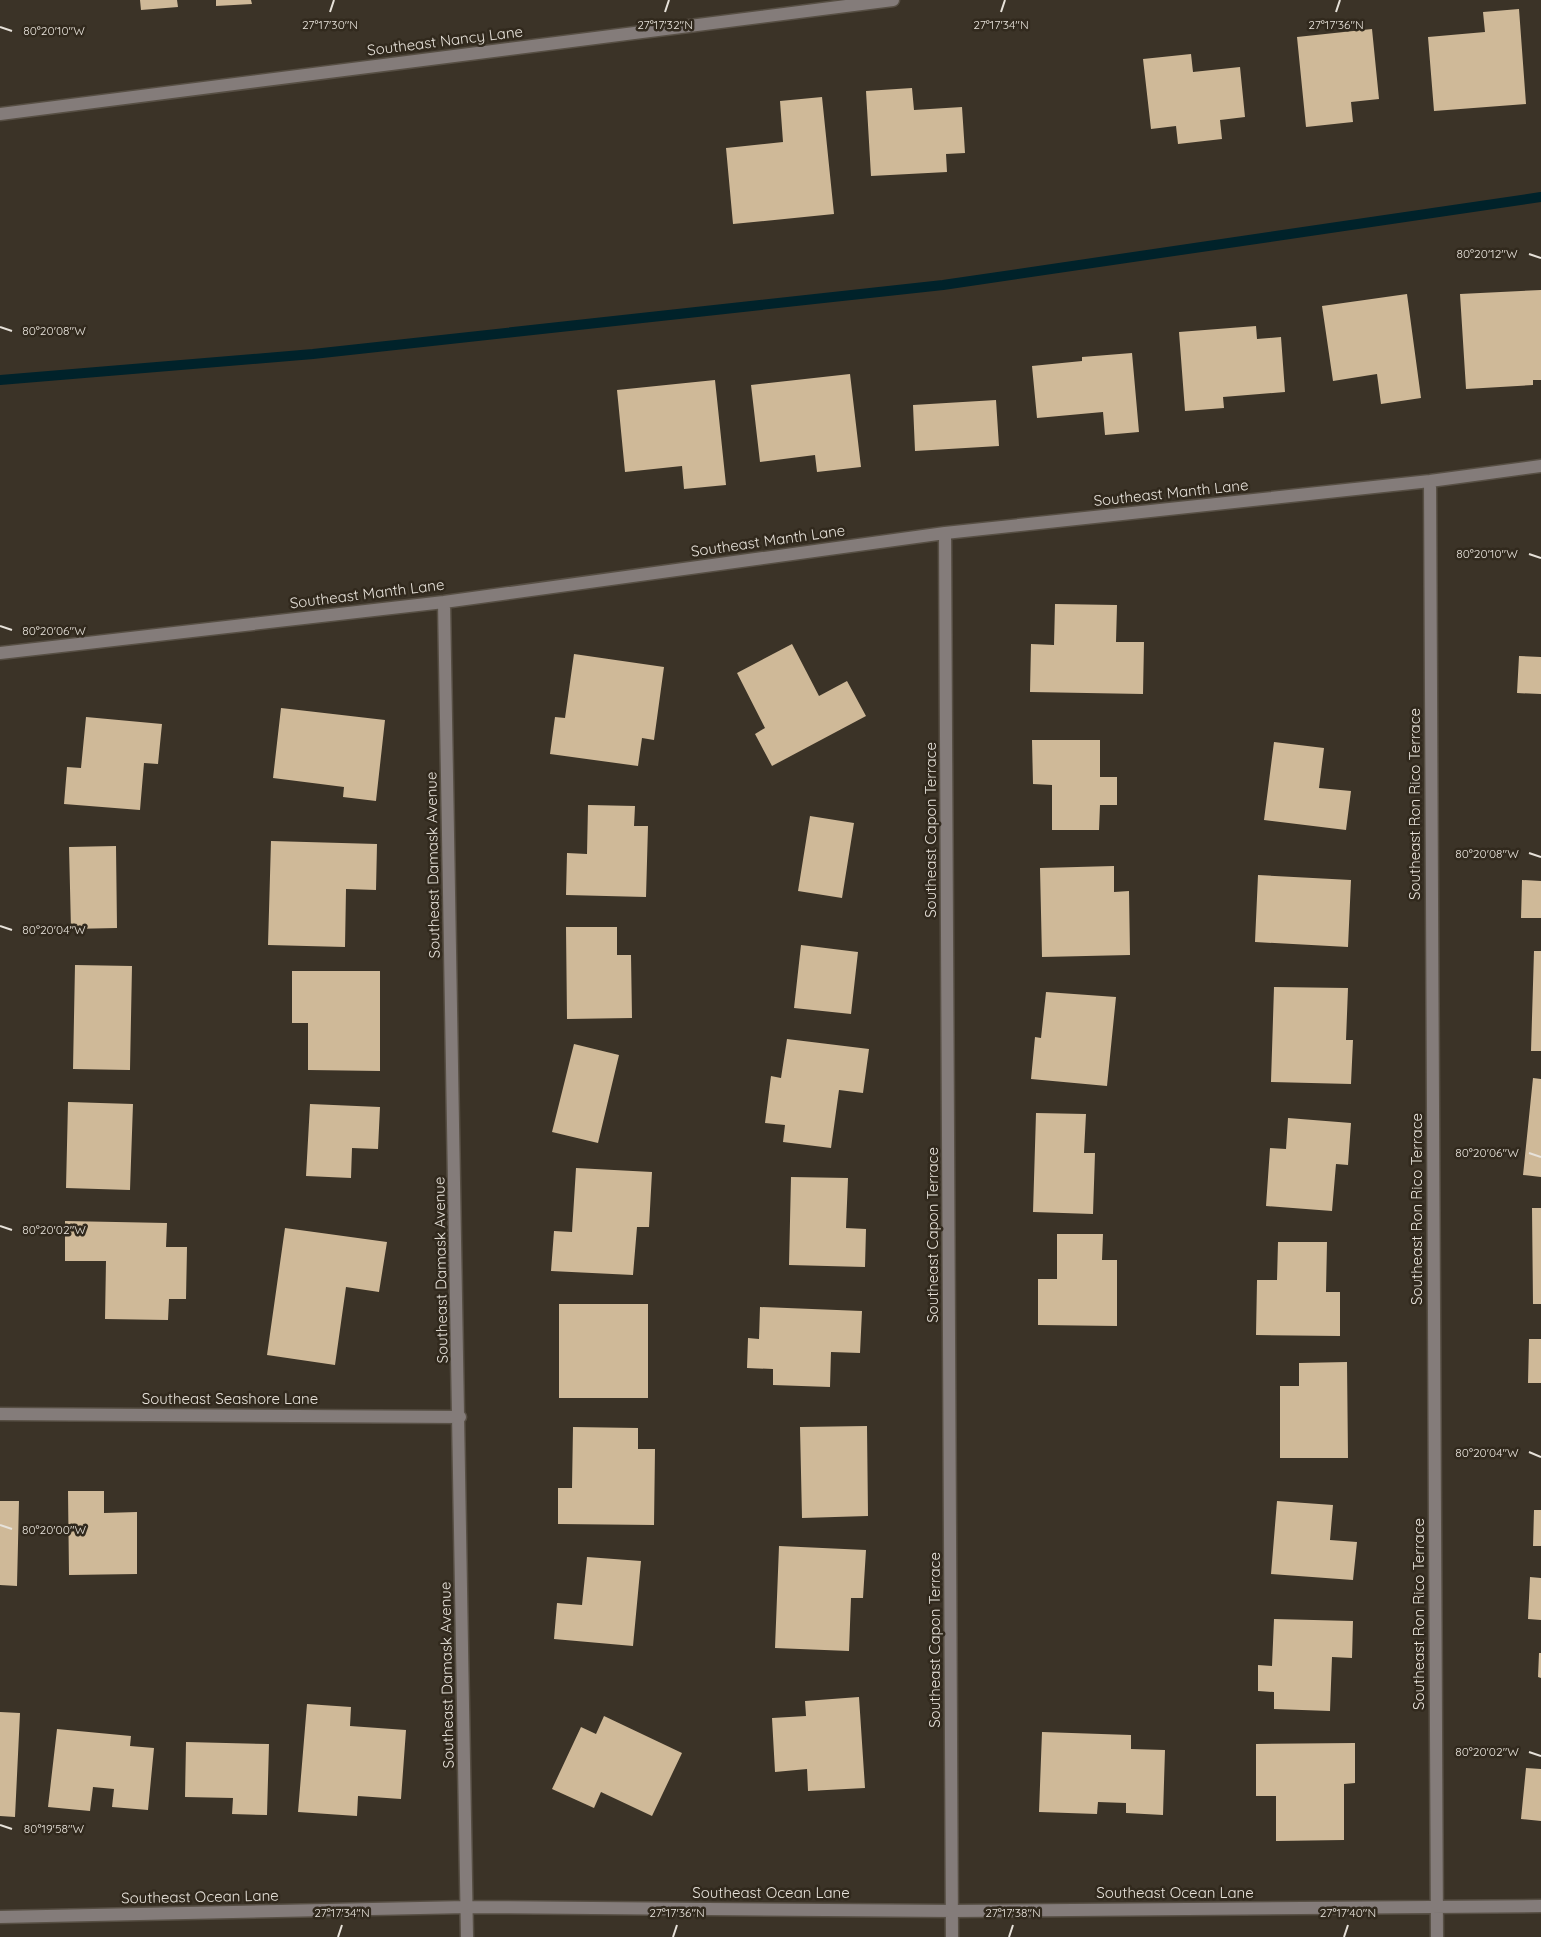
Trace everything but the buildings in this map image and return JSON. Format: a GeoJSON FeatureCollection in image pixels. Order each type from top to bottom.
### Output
{"type":"FeatureCollection","features":[{"type":"Feature","properties":{"kind":"street","name":"Southeast Nancy Lane"},"geometry":{"type":"LineString","coordinates":[[0,114],[893,0]]}},
{"type":"Feature","properties":{"kind":"street","name":"Southeast Manth Lane"},"geometry":{"type":"LineString","coordinates":[[0,653],[444,602],[945,533],[1430,481],[1541,466]]}},
{"type":"Feature","properties":{"kind":"street","name":"Southeast Ron Rico Terrace"},"geometry":{"type":"LineString","coordinates":[[1430,481],[1437,1937]]}},
{"type":"Feature","properties":{"kind":"street","name":"Southeast Capon Terrace"},"geometry":{"type":"LineString","coordinates":[[945,533],[952,1937]]}},
{"type":"Feature","properties":{"kind":"street","name":"Southeast Damask Avenue"},"geometry":{"type":"LineString","coordinates":[[444,602],[460,1417],[467,1937]]}},
{"type":"Feature","properties":{"kind":"street","name":"Southeast Seashore Lane"},"geometry":{"type":"LineString","coordinates":[[0,1414],[460,1417]]}},
{"type":"Feature","properties":{"kind":"street","name":"Southeast Ocean Lane"},"geometry":{"type":"LineString","coordinates":[[0,1917],[467,1907],[953,1910],[1541,1906]]}},
{"type":"Feature","properties":{"kind":"waterway"},"geometry":{"type":"LineString","coordinates":[[0,380],[313,354],[943,285],[1541,197]]}}]}
